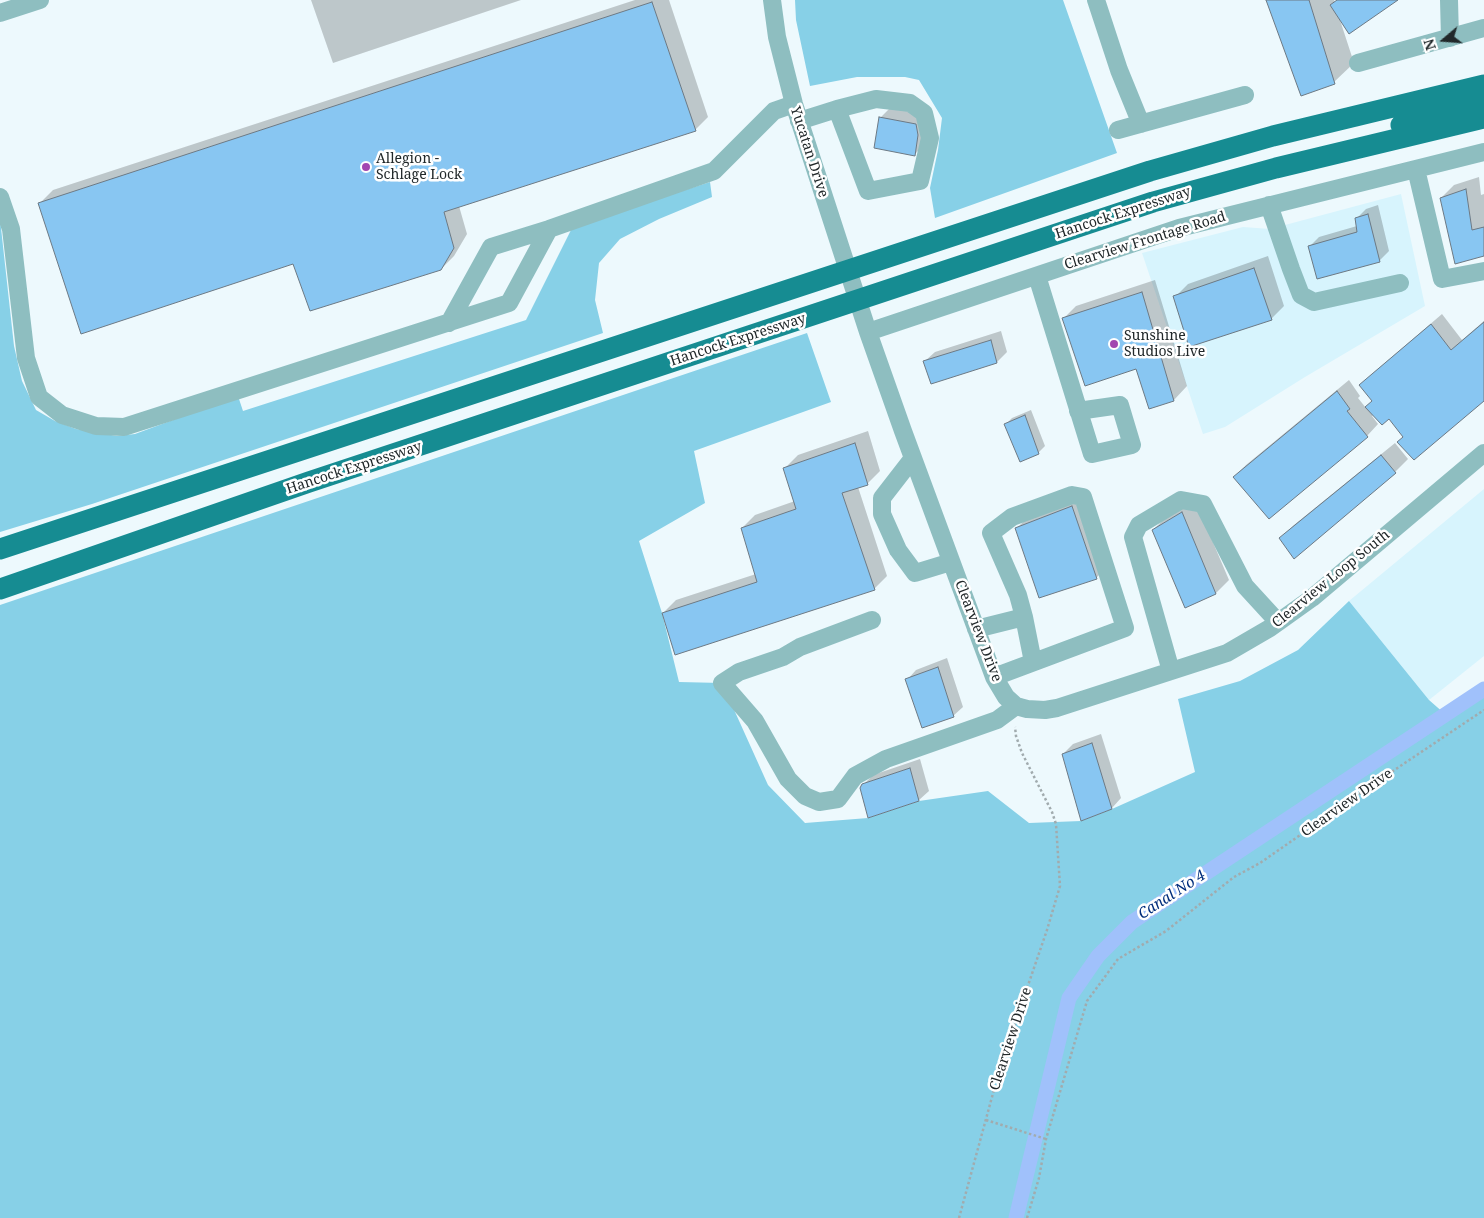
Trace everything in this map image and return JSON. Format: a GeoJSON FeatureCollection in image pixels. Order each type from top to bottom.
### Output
{"type":"FeatureCollection","features":[{"type":"Feature","properties":{"kind":"main road"},"geometry":{"type":"LineString","coordinates":[[0,549],[1150,171],[1273,136],[1484,85]]}},
{"type":"Feature","properties":{"kind":"main road"},"geometry":{"type":"LineString","coordinates":[[1325,156],[1365,138],[1425,117],[1484,102]]}},
{"type":"Feature","properties":{"kind":"main road","name":"Hancock Expressway"},"geometry":{"type":"LineString","coordinates":[[0,590],[309,482],[1153,202],[1276,168],[1484,118]]}},
{"type":"Feature","properties":{"kind":"street"},"geometry":{"type":"LineString","coordinates":[[0,13],[40,0]]}},
{"type":"Feature","properties":{"kind":"street","name":"Yucatan Drive"},"geometry":{"type":"LineString","coordinates":[[772,0],[776,37],[796,112],[858,301]]}},
{"type":"Feature","properties":{"kind":"street"},"geometry":{"type":"LineString","coordinates":[[1096,0],[1119,70],[1141,124]]}},
{"type":"Feature","properties":{"kind":"street"},"geometry":{"type":"LineString","coordinates":[[1449,0],[1450,38]]}},
{"type":"Feature","properties":{"kind":"street"},"geometry":{"type":"LineString","coordinates":[[1358,63],[1484,28]]}},
{"type":"Feature","properties":{"kind":"street"},"geometry":{"type":"LineString","coordinates":[[1118,130],[1245,95]]}},
{"type":"Feature","properties":{"kind":"street"},"geometry":{"type":"LineString","coordinates":[[449,323],[491,247],[549,229],[714,171],[774,110],[796,112],[837,109],[876,98],[910,103],[924,113],[930,138],[920,181],[868,191],[837,109]]}},
{"type":"Feature","properties":{"kind":"street","name":"Clearview Frontage Road"},"geometry":{"type":"LineString","coordinates":[[868,332],[1179,228],[1484,152]]}},
{"type":"Feature","properties":{"kind":"street"},"geometry":{"type":"LineString","coordinates":[[1416,169],[1442,279],[1484,271]]}},
{"type":"Feature","properties":{"kind":"street"},"geometry":{"type":"LineString","coordinates":[[0,198],[11,229],[26,358],[40,398],[62,415],[96,426],[124,427],[509,303],[549,229]]}},
{"type":"Feature","properties":{"kind":"street"},"geometry":{"type":"LineString","coordinates":[[1269,205],[1301,295],[1314,302],[1400,283]]}},
{"type":"Feature","properties":{"kind":"street"},"geometry":{"type":"LineString","coordinates":[[1037,276],[1078,411]]}},
{"type":"Feature","properties":{"kind":"street","name":"Clearview Drive"},"geometry":{"type":"LineString","coordinates":[[858,301],[913,458],[994,677],[1006,697],[1016,706]]}},
{"type":"Feature","properties":{"kind":"street","name":"Clearview Loop South"},"geometry":{"type":"LineString","coordinates":[[1016,706],[1045,710],[1057,708],[1227,653],[1270,628],[1312,598],[1484,453]]}},
{"type":"Feature","properties":{"kind":"street"},"geometry":{"type":"LineString","coordinates":[[913,458],[882,498],[882,514],[898,550],[915,572],[951,562]]}},
{"type":"Feature","properties":{"kind":"street"},"geometry":{"type":"LineString","coordinates":[[994,677],[1125,628],[1083,497],[1072,495],[1012,517],[991,533],[1018,595],[1033,662]]}},
{"type":"Feature","properties":{"kind":"street"},"geometry":{"type":"LineString","coordinates":[[1171,671],[1133,537],[1139,525],[1181,500],[1203,504],[1245,586],[1278,622]]}},
{"type":"Feature","properties":{"kind":"street"},"geometry":{"type":"LineString","coordinates":[[976,629],[1024,616]]}},
{"type":"Feature","properties":{"kind":"street"},"geometry":{"type":"LineString","coordinates":[[872,620],[739,672],[722,683],[755,721],[788,779],[805,796],[819,802],[838,799],[855,776],[886,759],[997,720],[1016,706]]}},
{"type":"Feature","properties":{"kind":"path","name":"Clearview Drive"},"geometry":{"type":"LineString","coordinates":[[959,1218],[1001,1064],[1047,930],[1060,886],[1056,824],[1052,812],[1022,753],[1016,736],[1016,706]]}},
{"type":"Feature","properties":{"kind":"path","name":"Clearview Drive"},"geometry":{"type":"LineString","coordinates":[[1027,1218],[1039,1178],[1046,1139],[1087,1002],[1118,959],[1166,931],[1234,877],[1260,863],[1484,710]]}},
{"type":"Feature","properties":{"kind":"path"},"geometry":{"type":"LineString","coordinates":[[986,1120],[1046,1139]]}},
{"type":"Feature","properties":{"kind":"shaded area"},"geometry":{"type":"Polygon","coordinates":[[[795,0],[1063,0],[1117,153],[935,218],[930,188],[942,118],[919,80],[905,77],[857,77],[810,86],[796,20],[795,0]]]}},
{"type":"Feature","properties":{"kind":"shaded area"},"geometry":{"type":"Polygon","coordinates":[[[710,182],[712,197],[659,219],[620,239],[599,263],[595,300],[603,333],[92,504],[0,532],[0,219],[14,346],[22,381],[36,410],[55,421],[76,429],[117,436],[135,434],[238,396],[243,411],[526,320],[573,226],[710,182]]]}},
{"type":"Feature","properties":{"kind":"shaded area"},"geometry":{"type":"Polygon","coordinates":[[[1401,194],[1425,306],[1225,427],[1203,434],[1142,253],[1243,227],[1270,229],[1401,194]]]}},
{"type":"Feature","properties":{"kind":"shaded area"},"geometry":{"type":"Polygon","coordinates":[[[807,333],[831,402],[694,451],[705,503],[639,541],[662,613],[679,682],[722,683],[768,785],[805,823],[868,818],[919,801],[988,791],[1029,823],[1081,821],[1112,809],[1195,772],[1178,699],[1240,681],[1298,650],[1349,601],[1429,700],[1445,714],[1484,688],[1484,1218],[1016,1218],[1063,1021],[1009,1218],[0,1218],[0,605],[807,333]]]}},
{"type":"Feature","properties":{"kind":"shaded area"},"geometry":{"type":"Polygon","coordinates":[[[1484,489],[1484,656],[1429,700],[1349,601],[1484,489]]]}},
{"type":"Feature","properties":{"kind":"building"},"geometry":{"type":"Polygon","coordinates":[[[1266,0],[1309,0],[1335,84],[1301,96],[1266,0]]]}},
{"type":"Feature","properties":{"kind":"building"},"geometry":{"type":"Polygon","coordinates":[[[1337,0],[1398,0],[1349,34],[1330,5],[1337,0]]]}},
{"type":"Feature","properties":{"kind":"building","name":"Allegion - Schlage Lock"},"geometry":{"type":"Polygon","coordinates":[[[652,2],[696,131],[444,212],[454,248],[441,270],[310,311],[293,264],[81,334],[38,203],[652,2]]]}},
{"type":"Feature","properties":{"kind":"building"},"geometry":{"type":"Polygon","coordinates":[[[879,117],[916,124],[918,135],[915,156],[874,148],[879,117]]]}},
{"type":"Feature","properties":{"kind":"building"},"geometry":{"type":"Polygon","coordinates":[[[1466,189],[1472,230],[1484,227],[1484,256],[1455,264],[1440,198],[1466,189]]]}},
{"type":"Feature","properties":{"kind":"building"},"geometry":{"type":"Polygon","coordinates":[[[1368,214],[1380,262],[1317,279],[1308,246],[1357,232],[1355,218],[1368,214]]]}},
{"type":"Feature","properties":{"kind":"building"},"geometry":{"type":"Polygon","coordinates":[[[1254,268],[1272,320],[1189,347],[1173,296],[1254,268]]]}},
{"type":"Feature","properties":{"kind":"building","name":"Sunshine Studios Live"},"geometry":{"type":"Polygon","coordinates":[[[1142,292],[1174,401],[1149,409],[1136,369],[1085,386],[1062,318],[1142,292]]]}},
{"type":"Feature","properties":{"kind":"building"},"geometry":{"type":"Polygon","coordinates":[[[1484,322],[1484,401],[1414,460],[1397,442],[1403,437],[1389,419],[1382,425],[1365,407],[1372,401],[1359,385],[1431,324],[1451,350],[1484,322]]]}},
{"type":"Feature","properties":{"kind":"building"},"geometry":{"type":"Polygon","coordinates":[[[991,340],[997,363],[931,384],[923,361],[991,340]]]}},
{"type":"Feature","properties":{"kind":"building"},"geometry":{"type":"Polygon","coordinates":[[[1337,391],[1350,409],[1347,411],[1368,437],[1269,519],[1233,477],[1337,391]]]}},
{"type":"Feature","properties":{"kind":"building"},"geometry":{"type":"Polygon","coordinates":[[[1025,415],[1039,454],[1020,462],[1004,424],[1025,415]]]}},
{"type":"Feature","properties":{"kind":"building"},"geometry":{"type":"Polygon","coordinates":[[[855,443],[868,485],[842,493],[875,590],[675,655],[662,613],[757,582],[741,528],[796,509],[783,468],[855,443]]]}},
{"type":"Feature","properties":{"kind":"building"},"geometry":{"type":"Polygon","coordinates":[[[1381,455],[1396,473],[1294,559],[1279,538],[1381,455]]]}},
{"type":"Feature","properties":{"kind":"building"},"geometry":{"type":"Polygon","coordinates":[[[1072,506],[1097,579],[1039,598],[1015,528],[1072,506]]]}},
{"type":"Feature","properties":{"kind":"building"},"geometry":{"type":"Polygon","coordinates":[[[1182,512],[1216,594],[1185,608],[1152,530],[1182,512]]]}},
{"type":"Feature","properties":{"kind":"building"},"geometry":{"type":"Polygon","coordinates":[[[938,667],[954,717],[922,728],[905,679],[938,667]]]}},
{"type":"Feature","properties":{"kind":"building"},"geometry":{"type":"Polygon","coordinates":[[[1092,743],[1112,809],[1081,821],[1062,754],[1092,743]]]}},
{"type":"Feature","properties":{"kind":"building"},"geometry":{"type":"Polygon","coordinates":[[[910,768],[919,801],[868,818],[860,788],[862,784],[910,768]]]}},
{"type":"Feature","properties":{"kind":"waterway","name":"Canal No 4"},"geometry":{"type":"LineString","coordinates":[[1016,1218],[1069,998],[1098,956],[1132,922],[1484,689]]}},
{"type":"Feature","properties":{"kind":"place","name":"Allegion - Schlage Lock"},"geometry":{"type":"Point","coordinates":[366,167]}},
{"type":"Feature","properties":{"kind":"place","name":"Sunshine Studios Live"},"geometry":{"type":"Point","coordinates":[1114,344]}}]}
